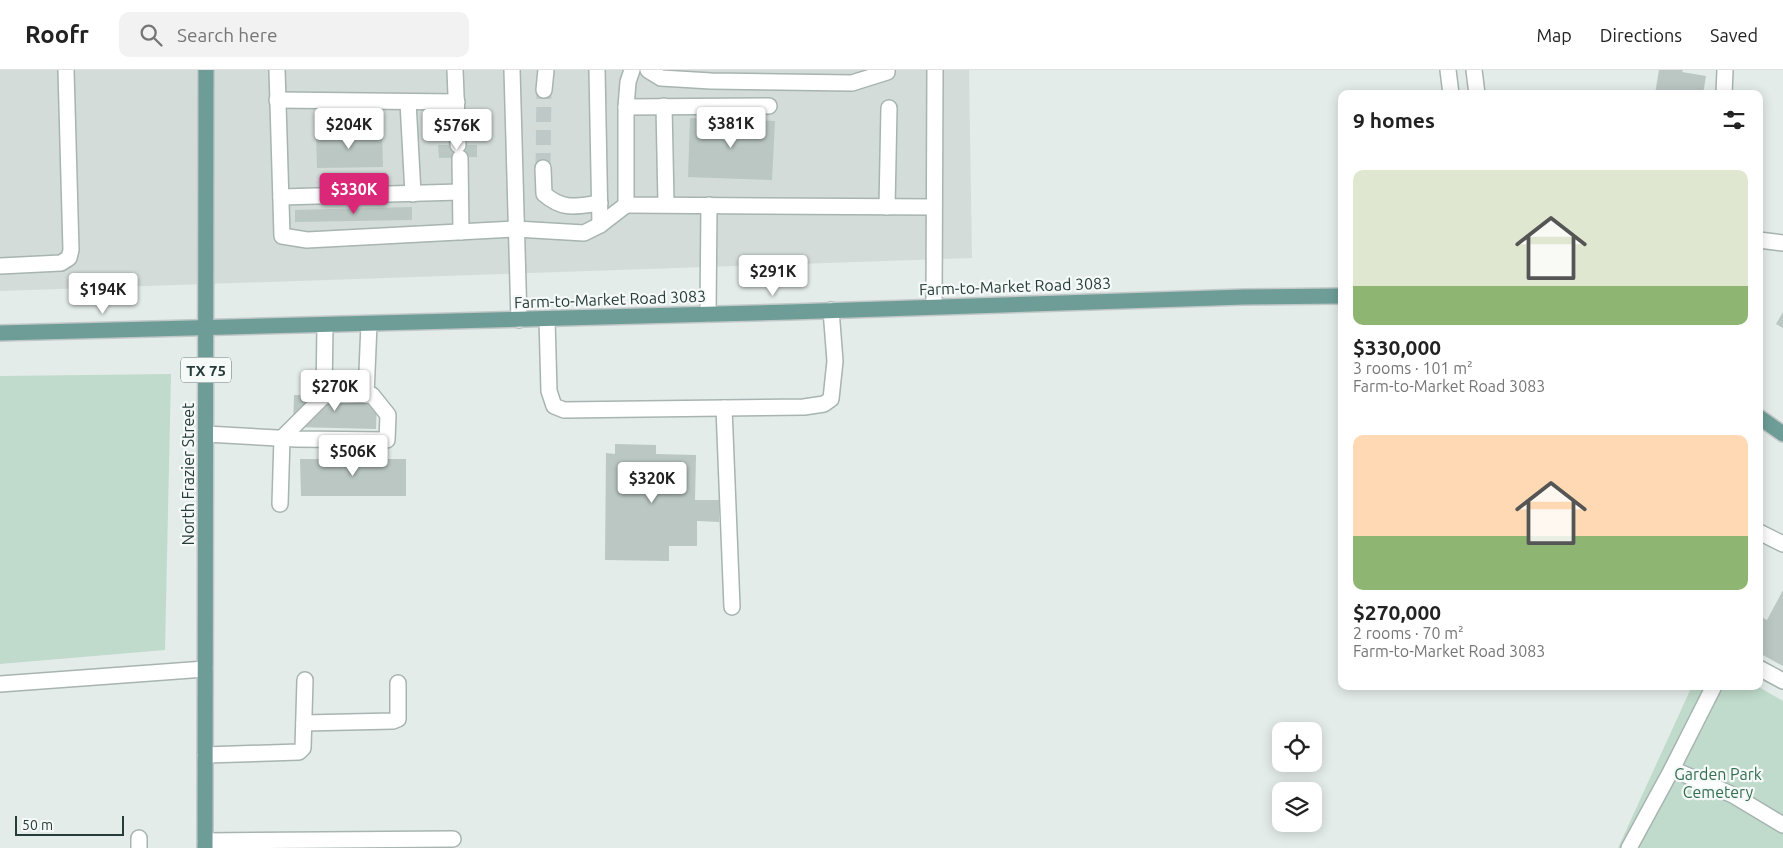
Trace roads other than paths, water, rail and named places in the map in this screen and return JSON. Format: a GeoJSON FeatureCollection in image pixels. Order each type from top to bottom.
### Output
{"type":"FeatureCollection","features":[{"type":"Feature","properties":{"kind":"main road","name":"North Frazier Street"},"geometry":{"type":"LineString","coordinates":[[205,844],[206,70]]}},
{"type":"Feature","properties":{"kind":"main road","name":"Farm-to-Market Road 3083"},"geometry":{"type":"LineString","coordinates":[[0,333],[1338,296]]}},
{"type":"Feature","properties":{"kind":"main road"},"geometry":{"type":"LineString","coordinates":[[1763,420],[1783,434]]}},
{"type":"Feature","properties":{"kind":"street"},"geometry":{"type":"LineString","coordinates":[[0,266],[61,263],[70,258],[66,70]]}},
{"type":"Feature","properties":{"kind":"street"},"geometry":{"type":"LineString","coordinates":[[277,70],[282,236],[307,240],[516,229],[584,233],[600,225],[626,205],[934,207]]}},
{"type":"Feature","properties":{"kind":"street"},"geometry":{"type":"LineString","coordinates":[[455,70],[461,232]]}},
{"type":"Feature","properties":{"kind":"street"},"geometry":{"type":"LineString","coordinates":[[512,70],[519,320]]}},
{"type":"Feature","properties":{"kind":"street"},"geometry":{"type":"LineString","coordinates":[[544,90],[546,70]]}},
{"type":"Feature","properties":{"kind":"street"},"geometry":{"type":"LineString","coordinates":[[597,70],[600,225]]}},
{"type":"Feature","properties":{"kind":"street"},"geometry":{"type":"LineString","coordinates":[[626,205],[626,107],[628,82],[632,70]]}},
{"type":"Feature","properties":{"kind":"street"},"geometry":{"type":"LineString","coordinates":[[648,70],[661,78],[701,81],[852,83],[886,72],[887,70]]}},
{"type":"Feature","properties":{"kind":"street"},"geometry":{"type":"LineString","coordinates":[[934,306],[935,70]]}},
{"type":"Feature","properties":{"kind":"street"},"geometry":{"type":"LineString","coordinates":[[1448,70],[1450,90]]}},
{"type":"Feature","properties":{"kind":"street"},"geometry":{"type":"LineString","coordinates":[[1474,70],[1476,90]]}},
{"type":"Feature","properties":{"kind":"street"},"geometry":{"type":"LineString","coordinates":[[1724,90],[1725,70]]}},
{"type":"Feature","properties":{"kind":"street"},"geometry":{"type":"LineString","coordinates":[[277,100],[457,102]]}},
{"type":"Feature","properties":{"kind":"street"},"geometry":{"type":"LineString","coordinates":[[408,102],[413,194]]}},
{"type":"Feature","properties":{"kind":"street"},"geometry":{"type":"LineString","coordinates":[[664,106],[666,204]]}},
{"type":"Feature","properties":{"kind":"street"},"geometry":{"type":"LineString","coordinates":[[626,107],[770,106]]}},
{"type":"Feature","properties":{"kind":"street"},"geometry":{"type":"LineString","coordinates":[[887,207],[889,108]]}},
{"type":"Feature","properties":{"kind":"street"},"geometry":{"type":"LineString","coordinates":[[543,168],[544,194],[556,204],[572,207],[600,204]]}},
{"type":"Feature","properties":{"kind":"street"},"geometry":{"type":"LineString","coordinates":[[281,197],[460,192]]}},
{"type":"Feature","properties":{"kind":"street"},"geometry":{"type":"LineString","coordinates":[[708,314],[709,205]]}},
{"type":"Feature","properties":{"kind":"street"},"geometry":{"type":"LineString","coordinates":[[1763,240],[1783,242]]}},
{"type":"Feature","properties":{"kind":"street"},"geometry":{"type":"LineString","coordinates":[[547,319],[549,391],[554,406],[564,410],[804,407],[824,404],[831,400],[835,361],[831,310]]}},
{"type":"Feature","properties":{"kind":"street"},"geometry":{"type":"LineString","coordinates":[[366,395],[369,324]]}},
{"type":"Feature","properties":{"kind":"street"},"geometry":{"type":"LineString","coordinates":[[280,504],[282,438],[324,396],[326,325]]}},
{"type":"Feature","properties":{"kind":"street"},"geometry":{"type":"LineString","coordinates":[[206,434],[387,440],[388,415],[372,395],[324,396]]}},
{"type":"Feature","properties":{"kind":"street"},"geometry":{"type":"LineString","coordinates":[[724,408],[732,607]]}},
{"type":"Feature","properties":{"kind":"street"},"geometry":{"type":"LineString","coordinates":[[1763,534],[1783,544]]}},
{"type":"Feature","properties":{"kind":"street"},"geometry":{"type":"LineString","coordinates":[[0,684],[205,669]]}},
{"type":"Feature","properties":{"kind":"street"},"geometry":{"type":"LineString","coordinates":[[1763,670],[1783,680]]}},
{"type":"Feature","properties":{"kind":"street"},"geometry":{"type":"LineString","coordinates":[[205,756],[299,752],[303,748],[305,680]]}},
{"type":"Feature","properties":{"kind":"street"},"geometry":{"type":"LineString","coordinates":[[304,723],[393,721],[398,719],[398,683]]}},
{"type":"Feature","properties":{"kind":"street"},"geometry":{"type":"LineString","coordinates":[[1629,848],[1712,690]]}},
{"type":"Feature","properties":{"kind":"street"},"geometry":{"type":"LineString","coordinates":[[1672,769],[1733,795],[1783,825]]}},
{"type":"Feature","properties":{"kind":"street"},"geometry":{"type":"LineString","coordinates":[[205,844],[453,839]]}},
{"type":"Feature","properties":{"kind":"tunnel"},"geometry":{"type":"LineString","coordinates":[[543,168],[544,90]]}},
{"type":"Feature","properties":{"kind":"park label","name":"Garden Park Cemetery"},"geometry":{"type":"Point","coordinates":[1718,783]}}]}
